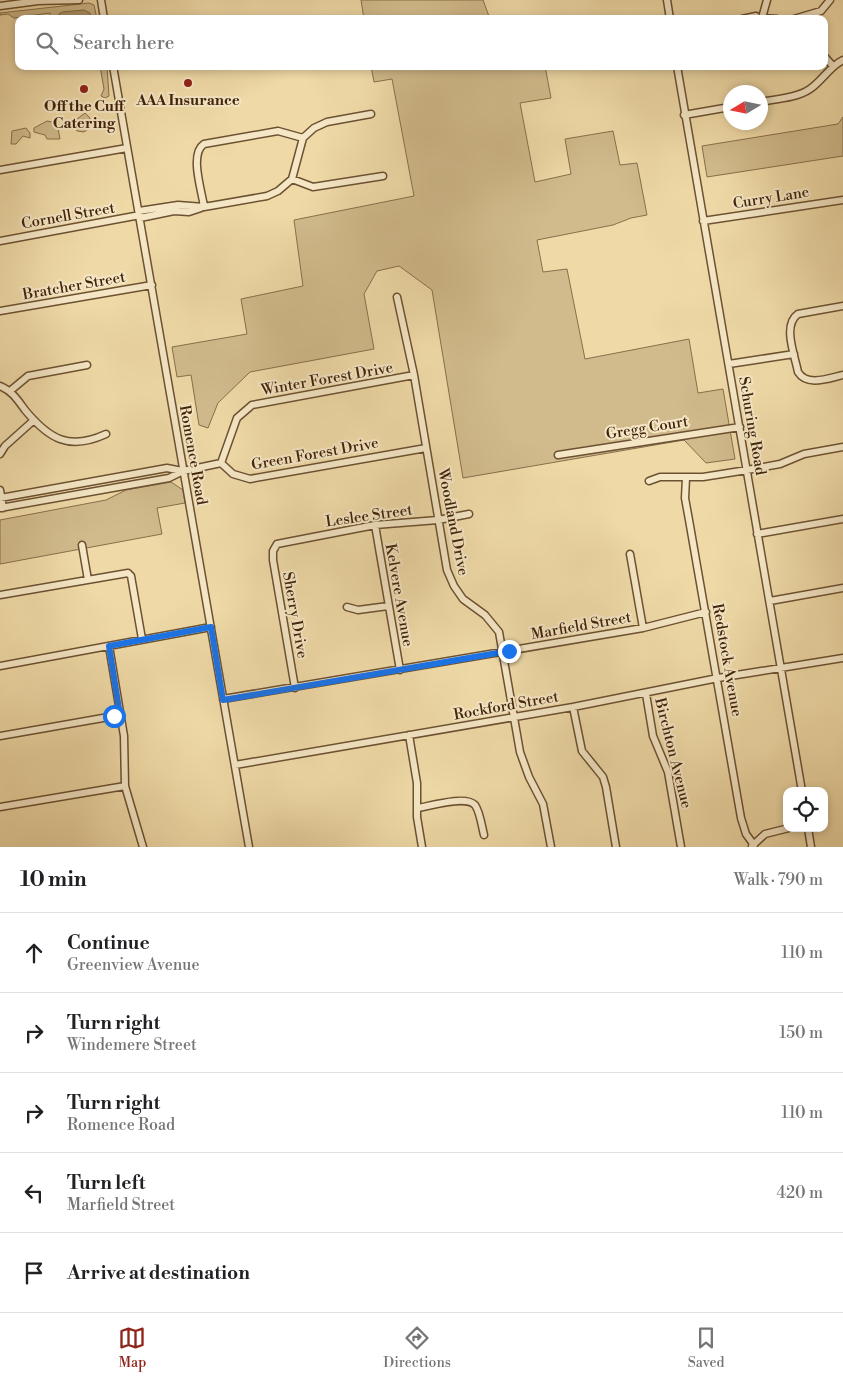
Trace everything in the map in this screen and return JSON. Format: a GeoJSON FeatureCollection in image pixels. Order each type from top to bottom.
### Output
{"type":"FeatureCollection","features":[{"type":"Feature","properties":{"kind":"street"},"geometry":{"type":"LineString","coordinates":[[0,6],[38,1],[79,0]]}},
{"type":"Feature","properties":{"kind":"street"},"geometry":{"type":"LineString","coordinates":[[100,0],[103,15]]}},
{"type":"Feature","properties":{"kind":"street"},"geometry":{"type":"LineString","coordinates":[[668,0],[670,15]]}},
{"type":"Feature","properties":{"kind":"street"},"geometry":{"type":"LineString","coordinates":[[761,15],[767,0]]}},
{"type":"Feature","properties":{"kind":"street"},"geometry":{"type":"LineString","coordinates":[[806,15],[821,10],[830,0]]}},
{"type":"Feature","properties":{"kind":"street"},"geometry":{"type":"LineString","coordinates":[[828,60],[833,66]]}},
{"type":"Feature","properties":{"kind":"street"},"geometry":{"type":"LineString","coordinates":[[768,101],[793,96],[809,90],[833,66],[843,60]]}},
{"type":"Feature","properties":{"kind":"street","name":"Romence Road"},"geometry":{"type":"LineString","coordinates":[[114,70],[250,847]]}},
{"type":"Feature","properties":{"kind":"street","name":"Schuring Road"},"geometry":{"type":"LineString","coordinates":[[678,70],[801,787]]}},
{"type":"Feature","properties":{"kind":"street"},"geometry":{"type":"LineString","coordinates":[[684,115],[723,108]]}},
{"type":"Feature","properties":{"kind":"street"},"geometry":{"type":"LineString","coordinates":[[371,114],[327,122],[314,128],[303,138],[292,179],[313,187],[383,176]]}},
{"type":"Feature","properties":{"kind":"street"},"geometry":{"type":"LineString","coordinates":[[204,207],[196,156],[199,147],[204,144],[278,131],[303,138]]}},
{"type":"Feature","properties":{"kind":"street"},"geometry":{"type":"LineString","coordinates":[[0,170],[127,148]]}},
{"type":"Feature","properties":{"kind":"street","name":"Cornell Street"},"geometry":{"type":"LineString","coordinates":[[0,241],[140,215],[178,204],[204,207],[267,196],[278,191],[292,179]]}},
{"type":"Feature","properties":{"kind":"street","name":"Curry Lane"},"geometry":{"type":"LineString","coordinates":[[703,221],[843,200]]}},
{"type":"Feature","properties":{"kind":"street","name":"Bratcher Street"},"geometry":{"type":"LineString","coordinates":[[0,311],[152,285]]}},
{"type":"Feature","properties":{"kind":"street","name":"Woodland Drive"},"geometry":{"type":"LineString","coordinates":[[396,298],[414,376],[445,560],[454,586],[470,605],[496,626],[504,652],[520,752],[528,777],[544,804],[551,847]]}},
{"type":"Feature","properties":{"kind":"street"},"geometry":{"type":"LineString","coordinates":[[843,306],[798,314],[793,318],[790,328],[798,372],[804,379],[812,381],[843,375]]}},
{"type":"Feature","properties":{"kind":"street"},"geometry":{"type":"LineString","coordinates":[[729,364],[794,354]]}},
{"type":"Feature","properties":{"kind":"street"},"geometry":{"type":"LineString","coordinates":[[10,391],[28,376],[87,365]]}},
{"type":"Feature","properties":{"kind":"street","name":"Winter Forest Drive"},"geometry":{"type":"LineString","coordinates":[[220,463],[237,418],[252,405],[414,376]]}},
{"type":"Feature","properties":{"kind":"street"},"geometry":{"type":"LineString","coordinates":[[0,386],[10,391],[34,420],[54,437],[72,443],[85,442],[106,434]]}},
{"type":"Feature","properties":{"kind":"street"},"geometry":{"type":"LineString","coordinates":[[0,454],[14,437],[34,420]]}},
{"type":"Feature","properties":{"kind":"street","name":"Gregg Court"},"geometry":{"type":"LineString","coordinates":[[558,455],[740,426]]}},
{"type":"Feature","properties":{"kind":"street"},"geometry":{"type":"LineString","coordinates":[[648,481],[660,477],[686,478],[747,470],[780,464],[804,454],[843,447]]}},
{"type":"Feature","properties":{"kind":"street","name":"Green Forest Drive"},"geometry":{"type":"LineString","coordinates":[[220,463],[233,474],[250,479],[426,448]]}},
{"type":"Feature","properties":{"kind":"street"},"geometry":{"type":"LineString","coordinates":[[0,490],[1,508],[169,478],[183,471],[220,463]]}},
{"type":"Feature","properties":{"kind":"street"},"geometry":{"type":"LineString","coordinates":[[1,498],[167,468],[183,471]]}},
{"type":"Feature","properties":{"kind":"street","name":"Redstock Avenue"},"geometry":{"type":"LineString","coordinates":[[686,478],[688,512],[741,818],[752,846]]}},
{"type":"Feature","properties":{"kind":"street","name":"Leslee Street"},"geometry":{"type":"LineString","coordinates":[[275,547],[285,541],[375,525],[438,520],[469,514]]}},
{"type":"Feature","properties":{"kind":"street"},"geometry":{"type":"LineString","coordinates":[[757,534],[843,519]]}},
{"type":"Feature","properties":{"kind":"street","name":"Kelvere Avenue"},"geometry":{"type":"LineString","coordinates":[[375,525],[400,670]]}},
{"type":"Feature","properties":{"kind":"street"},"geometry":{"type":"LineString","coordinates":[[82,545],[88,580]]}},
{"type":"Feature","properties":{"kind":"street","name":"Sherry Drive"},"geometry":{"type":"LineString","coordinates":[[275,547],[273,560],[295,688]]}},
{"type":"Feature","properties":{"kind":"street"},"geometry":{"type":"LineString","coordinates":[[630,554],[643,628]]}},
{"type":"Feature","properties":{"kind":"street"},"geometry":{"type":"LineString","coordinates":[[0,595],[128,573],[131,576],[142,639]]}},
{"type":"Feature","properties":{"kind":"street"},"geometry":{"type":"LineString","coordinates":[[770,600],[843,588]]}},
{"type":"Feature","properties":{"kind":"street"},"geometry":{"type":"LineString","coordinates":[[348,607],[358,610],[388,606]]}},
{"type":"Feature","properties":{"kind":"street","name":"Marfield Street"},"geometry":{"type":"LineString","coordinates":[[223,700],[643,628],[706,612]]}},
{"type":"Feature","properties":{"kind":"street"},"geometry":{"type":"LineString","coordinates":[[0,666],[211,627]]}},
{"type":"Feature","properties":{"kind":"street"},"geometry":{"type":"LineString","coordinates":[[109,646],[124,736],[125,786],[143,847]]}},
{"type":"Feature","properties":{"kind":"street","name":"Rockford Street"},"geometry":{"type":"LineString","coordinates":[[235,765],[574,707],[718,678],[843,658]]}},
{"type":"Feature","properties":{"kind":"street","name":"Birchton Avenue"},"geometry":{"type":"LineString","coordinates":[[646,694],[653,736],[668,772],[681,847]]}},
{"type":"Feature","properties":{"kind":"street"},"geometry":{"type":"LineString","coordinates":[[574,707],[582,751],[603,778],[616,847]]}},
{"type":"Feature","properties":{"kind":"street"},"geometry":{"type":"LineString","coordinates":[[0,736],[120,715]]}},
{"type":"Feature","properties":{"kind":"street"},"geometry":{"type":"LineString","coordinates":[[409,736],[417,783],[422,847]]}},
{"type":"Feature","properties":{"kind":"street"},"geometry":{"type":"LineString","coordinates":[[0,807],[125,786]]}},
{"type":"Feature","properties":{"kind":"street"},"geometry":{"type":"LineString","coordinates":[[418,808],[469,801],[475,806],[484,835]]}},
{"type":"Feature","properties":{"kind":"street"},"geometry":{"type":"LineString","coordinates":[[752,846],[765,834],[783,830]]}},
{"type":"Feature","properties":{"kind":"street"},"geometry":{"type":"LineString","coordinates":[[809,832],[811,847]]}},
{"type":"Feature","properties":{"kind":"shaded area"},"geometry":{"type":"Polygon","coordinates":[[[361,0],[483,0],[489,15],[363,15],[361,0]]]}},
{"type":"Feature","properties":{"kind":"shaded area"},"geometry":{"type":"Polygon","coordinates":[[[89,3],[94,5],[96,15],[50,15],[50,13],[15,15],[14,18],[8,14],[0,15],[0,13],[89,3]]]}},
{"type":"Feature","properties":{"kind":"shaded area"},"geometry":{"type":"Polygon","coordinates":[[[84,10],[90,15],[59,15],[62,12],[84,10]]]}},
{"type":"Feature","properties":{"kind":"shaded area"},"geometry":{"type":"Polygon","coordinates":[[[101,70],[107,70],[109,96],[105,98],[101,96],[104,89],[101,70]]]}},
{"type":"Feature","properties":{"kind":"shaded area"},"geometry":{"type":"Polygon","coordinates":[[[372,70],[546,70],[551,98],[520,103],[535,182],[571,174],[565,139],[613,131],[620,165],[637,163],[647,215],[631,218],[613,225],[537,240],[543,272],[567,269],[585,359],[689,339],[698,393],[723,389],[735,459],[706,463],[684,440],[463,478],[432,290],[399,266],[377,271],[364,294],[374,349],[250,372],[218,403],[208,428],[199,425],[191,375],[177,377],[172,347],[247,334],[241,299],[303,286],[294,220],[414,196],[392,79],[374,82],[372,70]]]}},
{"type":"Feature","properties":{"kind":"shaded area"},"geometry":{"type":"Polygon","coordinates":[[[85,113],[90,118],[88,129],[84,132],[77,131],[73,127],[73,122],[85,113]]]}},
{"type":"Feature","properties":{"kind":"shaded area"},"geometry":{"type":"Polygon","coordinates":[[[843,117],[843,156],[707,177],[702,146],[838,124],[843,117]]]}},
{"type":"Feature","properties":{"kind":"shaded area"},"geometry":{"type":"Polygon","coordinates":[[[47,121],[57,123],[60,139],[47,139],[45,135],[34,132],[34,128],[47,121]]]}},
{"type":"Feature","properties":{"kind":"shaded area"},"geometry":{"type":"Polygon","coordinates":[[[26,128],[30,133],[30,138],[23,136],[16,144],[11,144],[12,131],[26,128]]]}},
{"type":"Feature","properties":{"kind":"shaded area"},"geometry":{"type":"Polygon","coordinates":[[[171,482],[183,490],[185,503],[157,508],[162,534],[0,564],[0,520],[106,500],[126,490],[171,482]]]}},
{"type":"Feature","properties":{"kind":"place","name":"AAA Insurance"},"geometry":{"type":"Point","coordinates":[188,83]}},
{"type":"Feature","properties":{"kind":"place","name":"Off the Cuff Catering"},"geometry":{"type":"Point","coordinates":[84,89]}},
{"type":"Feature","properties":{"kind":"route"},"geometry":{"type":"LineString","coordinates":[[114,716],[120,715],[109,646],[211,627],[223,700],[509,651]]}}]}
